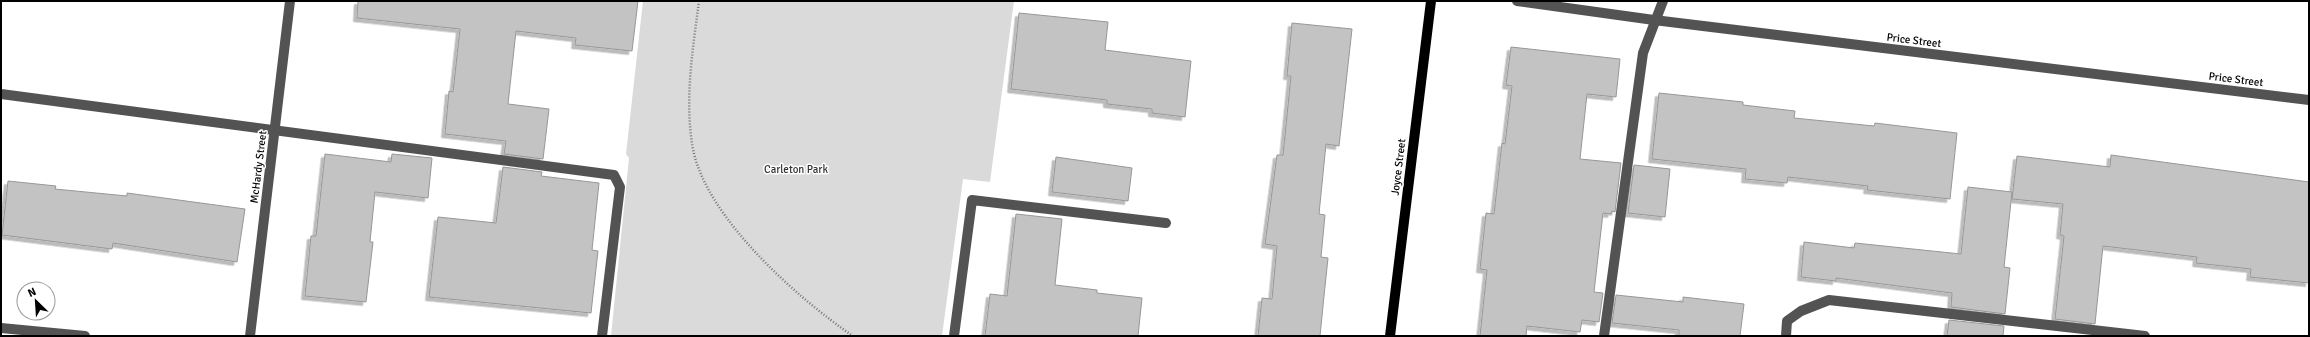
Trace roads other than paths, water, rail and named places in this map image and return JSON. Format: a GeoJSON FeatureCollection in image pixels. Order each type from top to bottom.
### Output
{"type":"FeatureCollection","features":[{"type":"Feature","properties":{"kind":"main road","name":"Joyce Street"},"geometry":{"type":"LineString","coordinates":[[1390,336],[1431,1]]}},
{"type":"Feature","properties":{"kind":"street","name":"McHardy Street"},"geometry":{"type":"LineString","coordinates":[[250,336],[290,1]]}},
{"type":"Feature","properties":{"kind":"street","name":"Price Street"},"geometry":{"type":"LineString","coordinates":[[1517,1],[1654,20],[2309,100]]}},
{"type":"Feature","properties":{"kind":"street"},"geometry":{"type":"LineString","coordinates":[[1604,336],[1643,53],[1654,20],[1663,1]]}},
{"type":"Feature","properties":{"kind":"street"},"geometry":{"type":"LineString","coordinates":[[1,94],[614,175],[620,187],[602,336]]}},
{"type":"Feature","properties":{"kind":"street"},"geometry":{"type":"LineString","coordinates":[[954,336],[972,200],[1166,223]]}},
{"type":"Feature","properties":{"kind":"street"},"geometry":{"type":"LineString","coordinates":[[1786,336],[1787,321],[1801,311],[1829,300],[2145,336]]}},
{"type":"Feature","properties":{"kind":"street"},"geometry":{"type":"LineString","coordinates":[[1,328],[85,336]]}},
{"type":"Feature","properties":{"kind":"park label","name":"Carleton Park"},"geometry":{"type":"Point","coordinates":[796,169]}}]}
